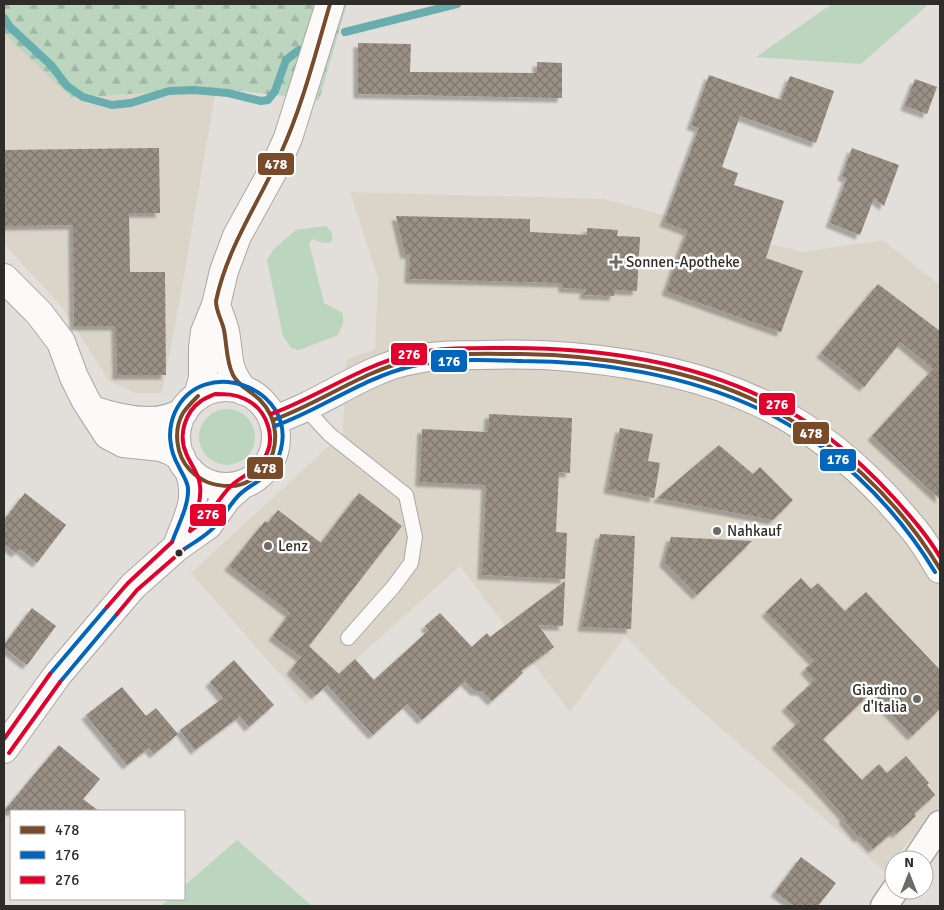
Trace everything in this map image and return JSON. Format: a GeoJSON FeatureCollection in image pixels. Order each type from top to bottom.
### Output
{"type":"FeatureCollection","features":[{"type":"Feature","properties":{"kind":"main road"},"geometry":{"type":"LineString","coordinates":[[177,546],[194,498],[194,487],[176,437],[178,424],[203,378],[205,332],[216,305],[224,271],[237,236],[288,138],[310,73],[330,4]]}},
{"type":"Feature","properties":{"kind":"main road"},"geometry":{"type":"LineString","coordinates":[[4,278],[40,313],[61,342],[74,377],[92,410],[103,429],[115,440],[123,443],[161,447],[171,451],[197,477],[210,484],[227,487],[243,484]]}},
{"type":"Feature","properties":{"kind":"main road"},"geometry":{"type":"LineString","coordinates":[[4,749],[58,674],[132,586],[177,546],[208,526],[227,498],[243,484],[258,476],[272,458],[276,442],[273,420],[262,402],[244,390],[235,379],[229,366],[224,332],[216,305]]}},
{"type":"Feature","properties":{"kind":"main road"},"geometry":{"type":"LineString","coordinates":[[273,420],[305,408],[390,366],[412,360],[453,355],[546,354],[620,362],[659,369],[734,390],[767,405],[806,428],[840,452],[880,490],[912,526],[940,569]]}},
{"type":"Feature","properties":{"kind":"main road"},"geometry":{"type":"LineString","coordinates":[[92,410],[120,418],[146,420],[170,418],[217,388],[244,390]]}},
{"type":"Feature","properties":{"kind":"street"},"geometry":{"type":"LineString","coordinates":[[923,850],[940,824]]}},
{"type":"Feature","properties":{"kind":"lane"},"geometry":{"type":"LineString","coordinates":[[305,408],[329,434],[406,494],[415,537],[411,563],[394,586],[348,638]]}},
{"type":"Feature","properties":{"kind":"shaded area"},"geometry":{"type":"Polygon","coordinates":[[[4,33],[71,98],[216,88],[162,393],[136,393],[109,381],[62,307],[4,244],[4,33]]]}},
{"type":"Feature","properties":{"kind":"shaded area"},"geometry":{"type":"Polygon","coordinates":[[[350,192],[604,199],[801,252],[883,240],[940,285],[940,805],[902,850],[884,850],[884,871],[674,687],[625,636],[570,712],[460,566],[306,704],[191,573],[343,433],[346,360],[375,349],[378,278],[350,192]]]}},
{"type":"Feature","properties":{"kind":"green space"},"geometry":{"type":"Polygon","coordinates":[[[4,4],[347,4],[319,100],[216,88],[71,98],[4,33],[4,4]]]}},
{"type":"Feature","properties":{"kind":"green space"},"geometry":{"type":"Polygon","coordinates":[[[832,4],[929,4],[861,64],[756,57],[832,4]]]}},
{"type":"Feature","properties":{"kind":"green space"},"geometry":{"type":"Polygon","coordinates":[[[325,226],[331,232],[332,241],[325,243],[313,239],[309,243],[324,303],[343,313],[343,323],[338,335],[299,350],[291,348],[283,336],[267,260],[274,249],[296,230],[325,226]]]}},
{"type":"Feature","properties":{"kind":"green space"},"geometry":{"type":"Polygon","coordinates":[[[221,409],[233,409],[243,413],[251,421],[255,437],[251,453],[243,461],[233,465],[221,465],[211,461],[203,453],[199,443],[199,431],[203,421],[211,413],[221,409]]]}},
{"type":"Feature","properties":{"kind":"green space"},"geometry":{"type":"Polygon","coordinates":[[[237,840],[312,906],[161,906],[168,900],[185,900],[185,885],[237,840]]]}},
{"type":"Feature","properties":{"kind":"building"},"geometry":{"type":"Polygon","coordinates":[[[358,43],[411,44],[410,72],[537,73],[537,62],[562,63],[562,98],[358,94],[358,43]]]}},
{"type":"Feature","properties":{"kind":"building"},"geometry":{"type":"Polygon","coordinates":[[[709,75],[781,100],[790,76],[834,91],[816,143],[740,116],[722,167],[738,173],[734,185],[784,201],[766,258],[803,271],[781,332],[666,291],[688,231],[664,222],[699,128],[691,125],[709,75]]]}},
{"type":"Feature","properties":{"kind":"building"},"geometry":{"type":"Polygon","coordinates":[[[915,79],[937,87],[927,114],[905,106],[915,79]]]}},
{"type":"Feature","properties":{"kind":"building"},"geometry":{"type":"Polygon","coordinates":[[[159,148],[160,213],[129,213],[130,272],[165,272],[166,375],[117,375],[116,326],[74,326],[73,225],[4,226],[4,150],[159,148]]]}},
{"type":"Feature","properties":{"kind":"building"},"geometry":{"type":"Polygon","coordinates":[[[852,148],[899,165],[884,206],[874,198],[860,235],[830,223],[847,178],[842,176],[852,148]]]}},
{"type":"Feature","properties":{"kind":"building"},"geometry":{"type":"Polygon","coordinates":[[[396,216],[530,219],[530,232],[587,235],[587,228],[618,230],[617,236],[640,237],[637,291],[615,290],[614,296],[584,295],[585,289],[563,288],[563,283],[409,279],[410,254],[405,254],[396,216]]]}},
{"type":"Feature","properties":{"kind":"building"},"geometry":{"type":"Polygon","coordinates":[[[878,284],[940,331],[940,499],[872,436],[933,369],[901,342],[864,387],[821,353],[878,284]]]}},
{"type":"Feature","properties":{"kind":"building"},"geometry":{"type":"Polygon","coordinates":[[[489,414],[572,418],[570,473],[559,472],[556,532],[567,533],[565,579],[482,575],[486,485],[420,482],[422,429],[488,432],[489,414]]]}},
{"type":"Feature","properties":{"kind":"building"},"geometry":{"type":"Polygon","coordinates":[[[620,428],[653,434],[648,461],[660,463],[654,498],[608,489],[620,428]]]}},
{"type":"Feature","properties":{"kind":"building"},"geometry":{"type":"Polygon","coordinates":[[[719,445],[753,474],[760,467],[793,500],[773,520],[657,498],[719,445]]]}},
{"type":"Feature","properties":{"kind":"building"},"geometry":{"type":"Polygon","coordinates":[[[25,493],[66,525],[37,563],[20,549],[16,553],[4,544],[4,520],[25,493]]]}},
{"type":"Feature","properties":{"kind":"building"},"geometry":{"type":"Polygon","coordinates":[[[359,493],[402,526],[309,646],[339,674],[355,659],[374,680],[429,630],[425,626],[440,613],[472,647],[487,633],[490,637],[565,581],[563,626],[538,625],[554,647],[521,671],[523,673],[492,701],[482,691],[475,691],[465,681],[422,720],[407,704],[373,735],[327,685],[316,695],[291,670],[309,647],[301,657],[273,636],[290,613],[229,566],[265,521],[268,523],[278,510],[321,543],[359,493]]]}},
{"type":"Feature","properties":{"kind":"building"},"geometry":{"type":"Polygon","coordinates":[[[600,534],[635,536],[631,629],[582,627],[600,534]]]}},
{"type":"Feature","properties":{"kind":"building"},"geometry":{"type":"Polygon","coordinates":[[[671,537],[752,541],[697,595],[664,562],[671,537]]]}},
{"type":"Feature","properties":{"kind":"building"},"geometry":{"type":"Polygon","coordinates":[[[801,578],[811,589],[818,583],[845,611],[866,592],[940,670],[940,709],[912,736],[871,693],[823,739],[862,780],[879,764],[887,773],[906,756],[929,783],[927,785],[935,795],[896,834],[894,831],[873,849],[861,836],[859,838],[843,819],[845,817],[776,744],[800,721],[786,707],[815,680],[805,669],[814,661],[766,612],[801,578]]]}},
{"type":"Feature","properties":{"kind":"building"},"geometry":{"type":"Polygon","coordinates":[[[32,608],[56,626],[27,665],[4,647],[4,645],[32,608]]]}},
{"type":"Feature","properties":{"kind":"building"},"geometry":{"type":"Polygon","coordinates":[[[234,660],[274,705],[249,727],[240,716],[195,750],[180,730],[223,698],[210,682],[234,660]]]}},
{"type":"Feature","properties":{"kind":"building"},"geometry":{"type":"Polygon","coordinates":[[[122,687],[146,716],[156,708],[178,734],[154,754],[149,748],[127,765],[86,715],[122,687]]]}},
{"type":"Feature","properties":{"kind":"building"},"geometry":{"type":"Polygon","coordinates":[[[59,745],[100,779],[83,799],[98,810],[4,811],[59,745]]]}},
{"type":"Feature","properties":{"kind":"building"},"geometry":{"type":"Polygon","coordinates":[[[801,857],[836,883],[818,906],[794,906],[775,892],[801,857]]]}},
{"type":"Feature","properties":{"kind":"waterway"},"geometry":{"type":"LineString","coordinates":[[345,32],[457,4]]}},
{"type":"Feature","properties":{"kind":"waterway"},"geometry":{"type":"LineString","coordinates":[[4,18],[10,27],[51,65],[67,86],[83,97],[112,105],[131,103],[169,91],[194,90],[228,93],[261,101],[268,100],[275,91],[286,60],[299,50]]}},
{"type":"Feature","properties":{"kind":"transit line","name":"478"},"geometry":{"type":"LineString","coordinates":[[198,396],[183,413],[178,427],[179,450],[185,464],[199,478],[208,483],[231,486],[246,483],[263,471],[270,459],[274,450],[274,424],[266,407],[257,397],[238,383],[233,375],[216,301],[235,244],[288,137],[308,81],[330,4]]}},
{"type":"Feature","properties":{"kind":"transit line","name":"276"},"geometry":{"type":"LineString","coordinates":[[271,414],[374,366],[410,354],[435,350],[460,348],[543,349],[608,354],[640,359],[703,374],[762,397],[799,417],[833,441],[865,468],[918,526],[940,557]]}},
{"type":"Feature","properties":{"kind":"transit line","name":"478"},"geometry":{"type":"LineString","coordinates":[[273,420],[308,405],[359,379],[394,365],[425,357],[481,354],[551,355],[582,357],[645,366],[676,373],[735,392],[762,404],[815,436],[863,474],[884,496],[905,519],[940,569]]}},
{"type":"Feature","properties":{"kind":"transit line","name":"176"},"geometry":{"type":"LineString","coordinates":[[275,426],[310,411],[360,385],[395,371],[426,363],[481,360],[552,362],[612,367],[642,372],[701,387],[729,397],[757,408],[810,438],[858,477],[880,499],[919,547],[935,572]]}},
{"type":"Feature","properties":{"kind":"transit line","name":"176"},"geometry":{"type":"LineString","coordinates":[[172,542],[185,509],[188,495],[187,482],[171,447],[170,433],[175,412],[188,394],[205,385],[224,382],[244,386],[261,395],[275,409],[282,427],[281,449],[274,467],[239,495],[205,536],[183,550]]}},
{"type":"Feature","properties":{"kind":"transit line","name":"276"},"geometry":{"type":"LineString","coordinates":[[215,394],[238,396],[253,404],[268,425],[270,443],[260,464],[232,485],[206,517],[190,531],[199,503],[200,485],[198,476],[184,446],[184,424],[195,406],[215,394]]}},
{"type":"Feature","properties":{"kind":"transit line","name":"276"},"geometry":{"type":"LineString","coordinates":[[107,607],[128,583],[172,542]]}},
{"type":"Feature","properties":{"kind":"transit line","name":"276"},"geometry":{"type":"LineString","coordinates":[[117,614],[137,590],[183,550]]}},
{"type":"Feature","properties":{"kind":"transit line","name":"176"},"geometry":{"type":"LineString","coordinates":[[50,674],[107,607]]}},
{"type":"Feature","properties":{"kind":"transit line","name":"176"},"geometry":{"type":"LineString","coordinates":[[60,682],[117,614]]}},
{"type":"Feature","properties":{"kind":"transit line","name":"276"},"geometry":{"type":"LineString","coordinates":[[4,739],[50,674]]}},
{"type":"Feature","properties":{"kind":"transit line","name":"276"},"geometry":{"type":"LineString","coordinates":[[9,753],[60,682]]}},
{"type":"Feature","properties":{"kind":"place","name":"Sonnen-Apotheke"},"geometry":{"type":"Point","coordinates":[616,262]}},
{"type":"Feature","properties":{"kind":"place","name":"Nahkauf"},"geometry":{"type":"Point","coordinates":[717,531]}},
{"type":"Feature","properties":{"kind":"place","name":"Lenz"},"geometry":{"type":"Point","coordinates":[268,546]}},
{"type":"Feature","properties":{"kind":"place","name":"Giardino d'Italia"},"geometry":{"type":"Point","coordinates":[917,699]}}]}
